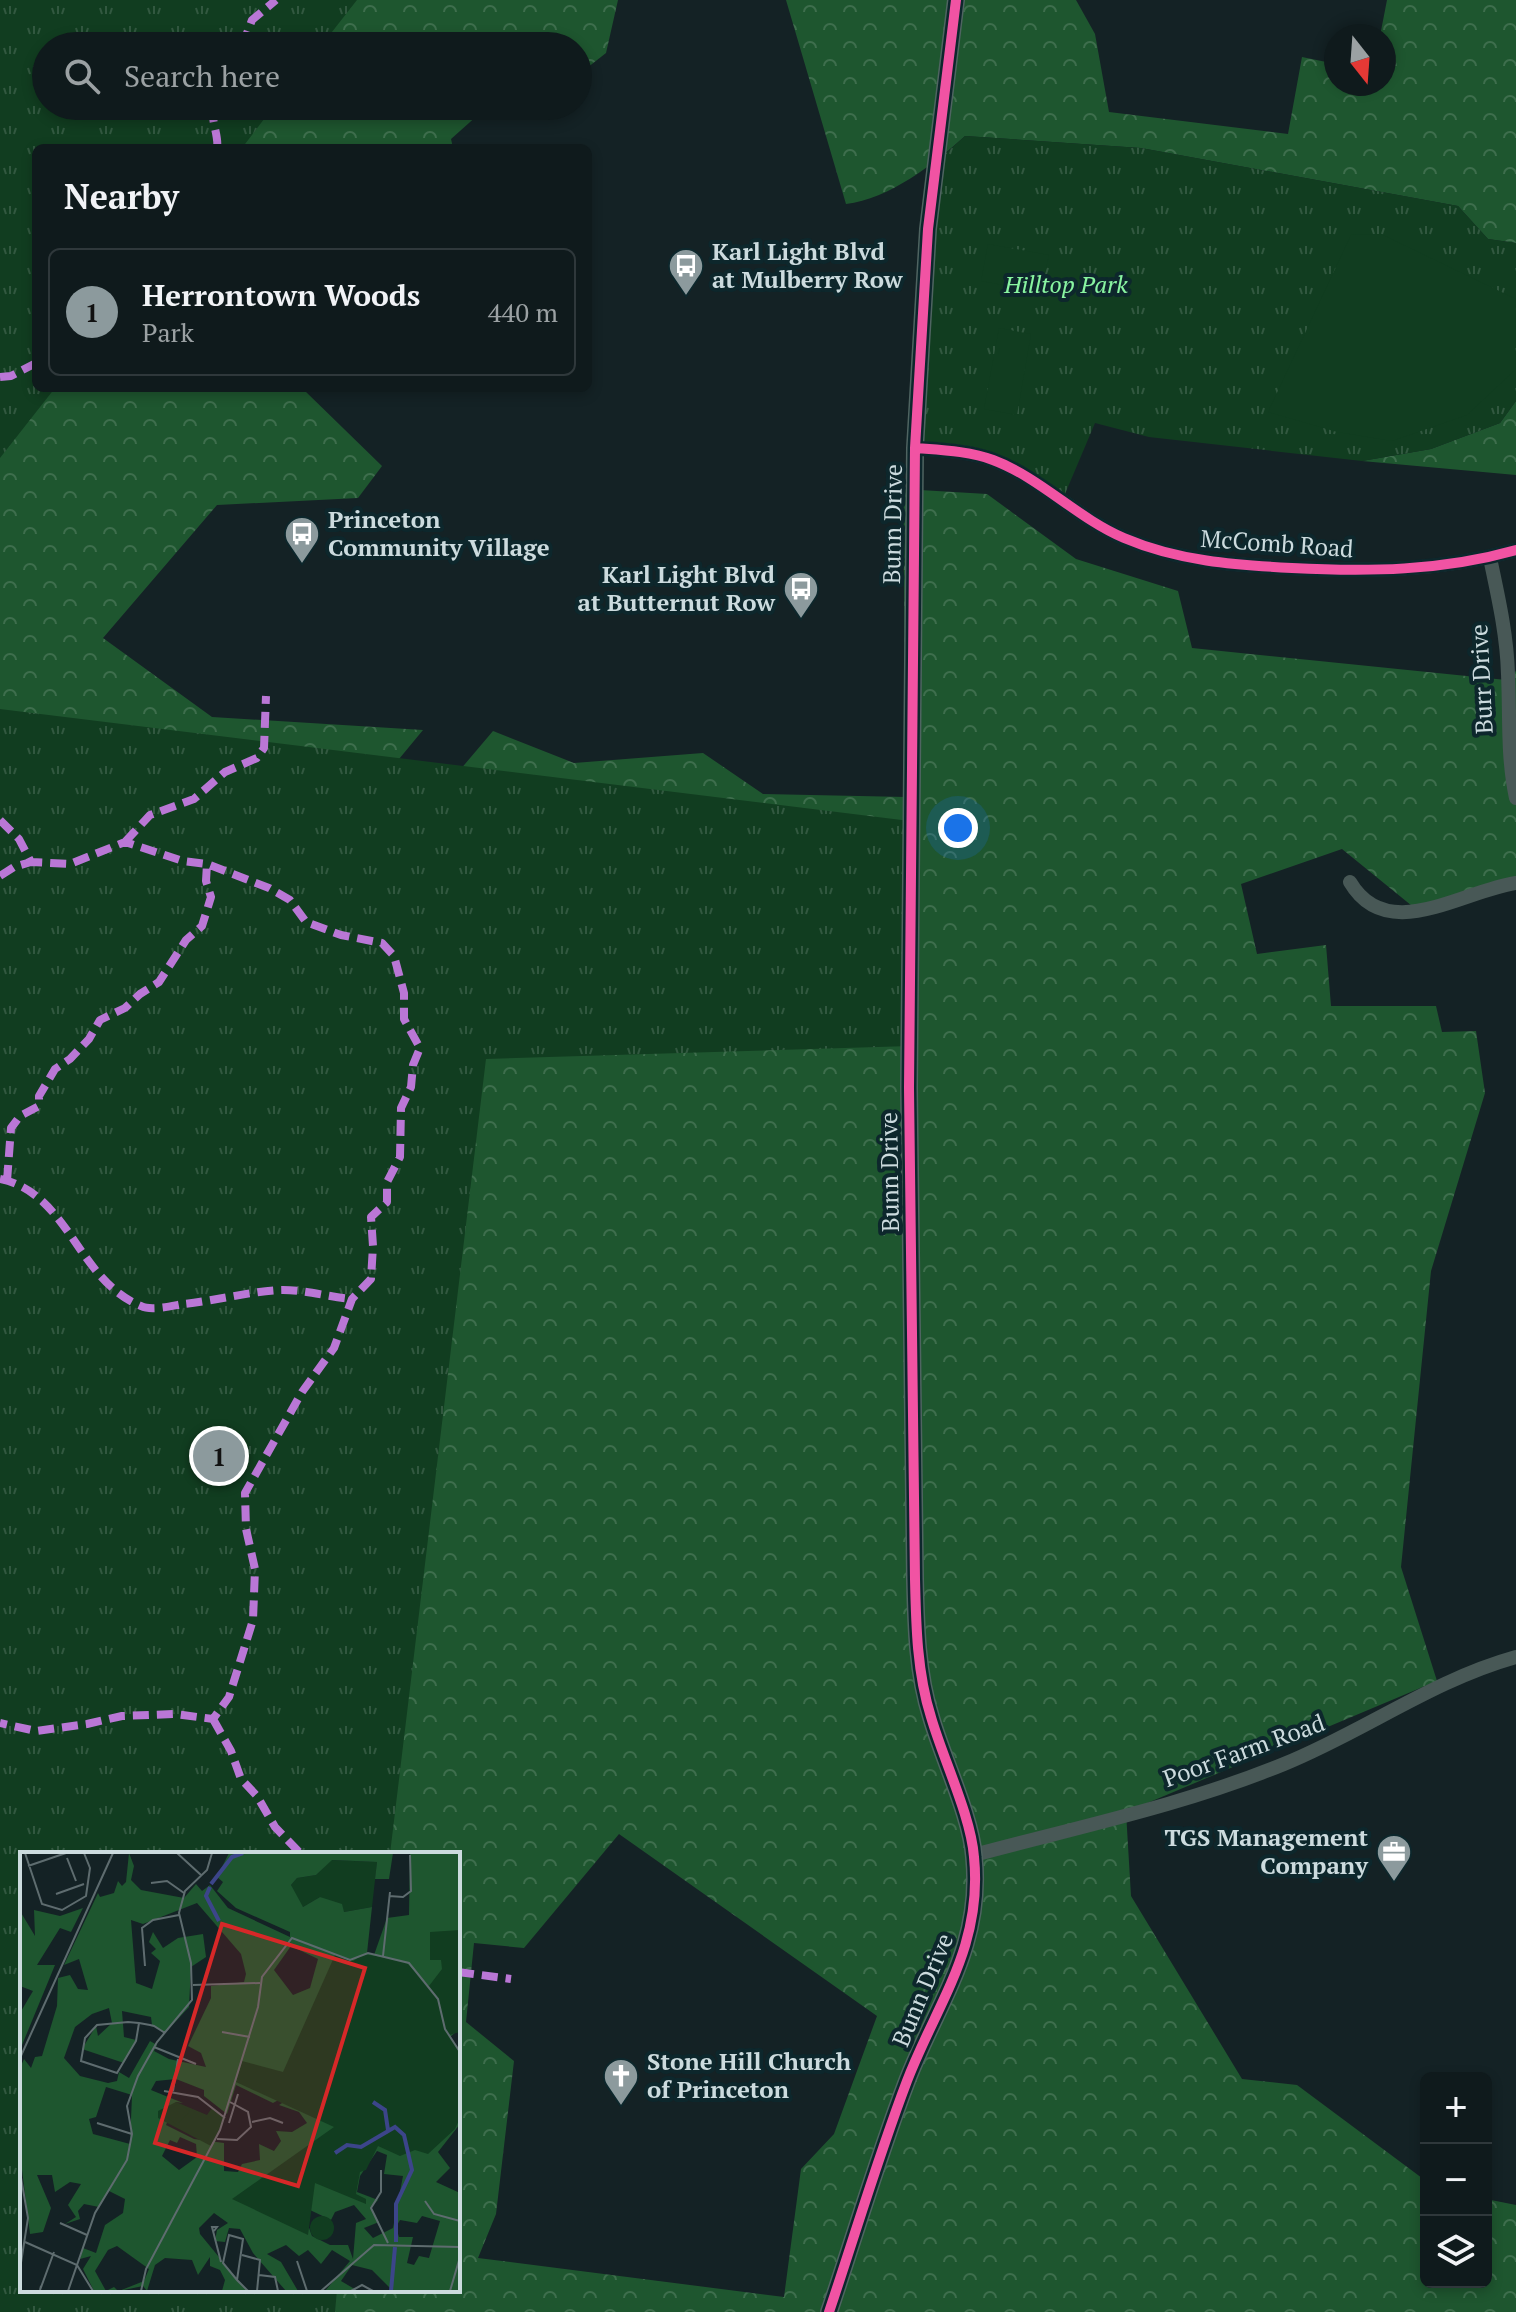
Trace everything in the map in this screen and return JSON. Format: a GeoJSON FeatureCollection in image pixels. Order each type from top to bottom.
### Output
{"type":"FeatureCollection","features":[{"type":"Feature","properties":{"kind":"street","name":"Bunn Drive"},"geometry":{"type":"LineString","coordinates":[[829,2312],[908,2077],[960,1965],[973,1914],[974,1855],[930,1715],[920,1668],[916,1611],[909,1110],[915,448],[928,229],[956,0]]}},
{"type":"Feature","properties":{"kind":"street","name":"McComb Road"},"geometry":{"type":"LineString","coordinates":[[915,448],[990,458],[1022,474],[1101,527],[1158,550],[1193,559],[1230,565],[1349,571],[1440,566],[1490,558],[1516,550]]}},
{"type":"Feature","properties":{"kind":"street","name":"Burr Drive"},"geometry":{"type":"LineString","coordinates":[[1490,558],[1505,634],[1507,741],[1516,798]]}},
{"type":"Feature","properties":{"kind":"street"},"geometry":{"type":"LineString","coordinates":[[1350,882],[1368,905],[1393,913],[1443,905],[1516,883]]}},
{"type":"Feature","properties":{"kind":"street","name":"Poor Farm Road"},"geometry":{"type":"LineString","coordinates":[[974,1855],[1159,1806],[1284,1764],[1343,1738],[1452,1680],[1516,1657]]}},
{"type":"Feature","properties":{"kind":"green space"},"geometry":{"type":"Polygon","coordinates":[[[0,0],[618,0],[606,53],[592,64],[592,32],[32,32],[32,120],[472,120],[451,139],[452,144],[32,144],[32,392],[306,392],[382,466],[358,498],[217,505],[103,638],[212,717],[423,730],[275,909],[0,1164],[0,0]]]}},
{"type":"Feature","properties":{"kind":"green space"},"geometry":{"type":"Polygon","coordinates":[[[0,0],[357,0],[332,32],[32,32],[32,120],[263,120],[245,144],[32,144],[32,392],[52,392],[0,458],[0,0]]]}},
{"type":"Feature","properties":{"kind":"green space"},"geometry":{"type":"Polygon","coordinates":[[[786,0],[1076,0],[1095,34],[1109,112],[1288,134],[1302,57],[1324,62],[1324,96],[1396,96],[1396,24],[1382,24],[1387,0],[1516,0],[1516,243],[1488,239],[1458,206],[1141,148],[965,136],[910,179],[878,195],[846,204],[786,0]]]}},
{"type":"Feature","properties":{"kind":"green space","name":"Hilltop Park"},"geometry":{"type":"Polygon","coordinates":[[[965,136],[1141,148],[1458,206],[1488,239],[1516,243],[1516,401],[1500,423],[1431,449],[1362,461],[1149,437],[1095,423],[1062,501],[1013,468],[915,448],[933,165],[965,136]]]}},
{"type":"Feature","properties":{"kind":"green space"},"geometry":{"type":"Polygon","coordinates":[[[1381,234],[1516,299],[1515,370],[1467,415],[1392,441],[1337,432],[1268,412],[1351,235],[1381,234]]]}},
{"type":"Feature","properties":{"kind":"green space"},"geometry":{"type":"Polygon","coordinates":[[[988,244],[1049,255],[1041,292],[981,281],[988,244]]]}},
{"type":"Feature","properties":{"kind":"green space"},"geometry":{"type":"Polygon","coordinates":[[[999,328],[1031,334],[1017,415],[984,409],[999,328]]]}},
{"type":"Feature","properties":{"kind":"green space"},"geometry":{"type":"Polygon","coordinates":[[[1516,401],[1516,475],[1362,461],[1431,449],[1500,423],[1516,401]]]}},
{"type":"Feature","properties":{"kind":"green space"},"geometry":{"type":"Polygon","coordinates":[[[903,489],[987,494],[1076,559],[1178,591],[1192,648],[1506,680],[1516,671],[1516,886],[1417,910],[1342,849],[1241,884],[1257,954],[1326,945],[1331,1006],[1436,1006],[1442,1032],[1476,1031],[1485,1093],[1431,1271],[1401,1567],[1437,1681],[1126,1812],[1131,1896],[1242,2079],[1297,2085],[1420,2177],[1420,2288],[1492,2288],[1492,2200],[1516,2205],[1516,2312],[0,2312],[0,1272],[230,1041],[493,731],[574,763],[703,753],[763,794],[906,797],[903,489]],[[619,1834],[524,1948],[474,1943],[466,2022],[514,2061],[496,2214],[478,2258],[784,2297],[801,2169],[834,2134],[877,2016],[619,1834]]]}},
{"type":"Feature","properties":{"kind":"green space"},"geometry":{"type":"Polygon","coordinates":[[[0,709],[910,821],[911,1046],[486,1059],[390,1852],[20,1852],[20,2292],[337,2292],[335,2312],[0,2312],[0,709]]]}},
{"type":"Feature","properties":{"kind":"marked path"},"geometry":{"type":"LineString","coordinates":[[247,32],[252,20],[276,0]]}},
{"type":"Feature","properties":{"kind":"marked path"},"geometry":{"type":"LineString","coordinates":[[213,120],[217,144]]}},
{"type":"Feature","properties":{"kind":"marked path"},"geometry":{"type":"LineString","coordinates":[[0,377],[11,376],[32,365]]}},
{"type":"Feature","properties":{"kind":"marked path"},"geometry":{"type":"LineString","coordinates":[[125,842],[150,815],[194,799],[225,772],[257,758],[264,748],[266,696]]}},
{"type":"Feature","properties":{"kind":"marked path"},"geometry":{"type":"LineString","coordinates":[[0,820],[19,839],[31,862],[70,864],[125,842],[183,861],[207,864],[269,888],[290,900],[306,922],[341,935],[382,943],[394,956],[404,993],[404,1019],[420,1048],[413,1065],[411,1087],[401,1108],[400,1157],[387,1182],[387,1202],[371,1217],[371,1279],[352,1299],[334,1348],[302,1392],[245,1493],[246,1529],[255,1569],[253,1620],[229,1697],[213,1719],[175,1714],[122,1716],[36,1731],[0,1723]]}},
{"type":"Feature","properties":{"kind":"marked path"},"geometry":{"type":"LineString","coordinates":[[0,876],[14,867],[31,862]]}},
{"type":"Feature","properties":{"kind":"marked path"},"geometry":{"type":"LineString","coordinates":[[7,1181],[11,1128],[20,1116],[39,1106],[39,1096],[55,1069],[70,1059],[89,1039],[100,1020],[125,1008],[159,982],[186,940],[202,926],[211,897],[206,881],[207,864]]}},
{"type":"Feature","properties":{"kind":"marked path"},"geometry":{"type":"LineString","coordinates":[[0,1179],[23,1187],[42,1201],[102,1277],[119,1294],[141,1306],[161,1308],[279,1290],[352,1299]]}},
{"type":"Feature","properties":{"kind":"marked path"},"geometry":{"type":"LineString","coordinates":[[213,1719],[231,1751],[241,1779],[257,1796],[275,1827],[299,1852]]}},
{"type":"Feature","properties":{"kind":"marked path"},"geometry":{"type":"LineString","coordinates":[[460,1972],[511,1979]]}},
{"type":"Feature","properties":{"kind":"cycle path"},"geometry":{"type":"LineString","coordinates":[[829,2312],[907,2081],[965,1947],[975,1889],[972,1841],[926,1700],[918,1649],[909,1088],[915,448],[928,229],[956,0]]}},
{"type":"Feature","properties":{"kind":"cycle path"},"geometry":{"type":"LineString","coordinates":[[915,448],[965,453],[993,460],[1027,477],[1090,520],[1124,538],[1165,552],[1206,560],[1292,568],[1376,570],[1432,566],[1516,550]]}},
{"type":"Feature","properties":{"kind":"place","name":"Karl Light Blvd at Mulberry Row"},"geometry":{"type":"Point","coordinates":[686,297]}},
{"type":"Feature","properties":{"kind":"place","name":"Princeton Community Village"},"geometry":{"type":"Point","coordinates":[302,565]}},
{"type":"Feature","properties":{"kind":"place","name":"Karl Light Blvd at Butternut Row"},"geometry":{"type":"Point","coordinates":[801,620]}},
{"type":"Feature","properties":{"kind":"place","name":"Herrontown Woods"},"geometry":{"type":"Point","coordinates":[219,1456]}},
{"type":"Feature","properties":{"kind":"place","name":"TGS Management Company"},"geometry":{"type":"Point","coordinates":[1394,1883]}},
{"type":"Feature","properties":{"kind":"place","name":"Stone Hill Church of Princeton"},"geometry":{"type":"Point","coordinates":[621,2107]}}]}
